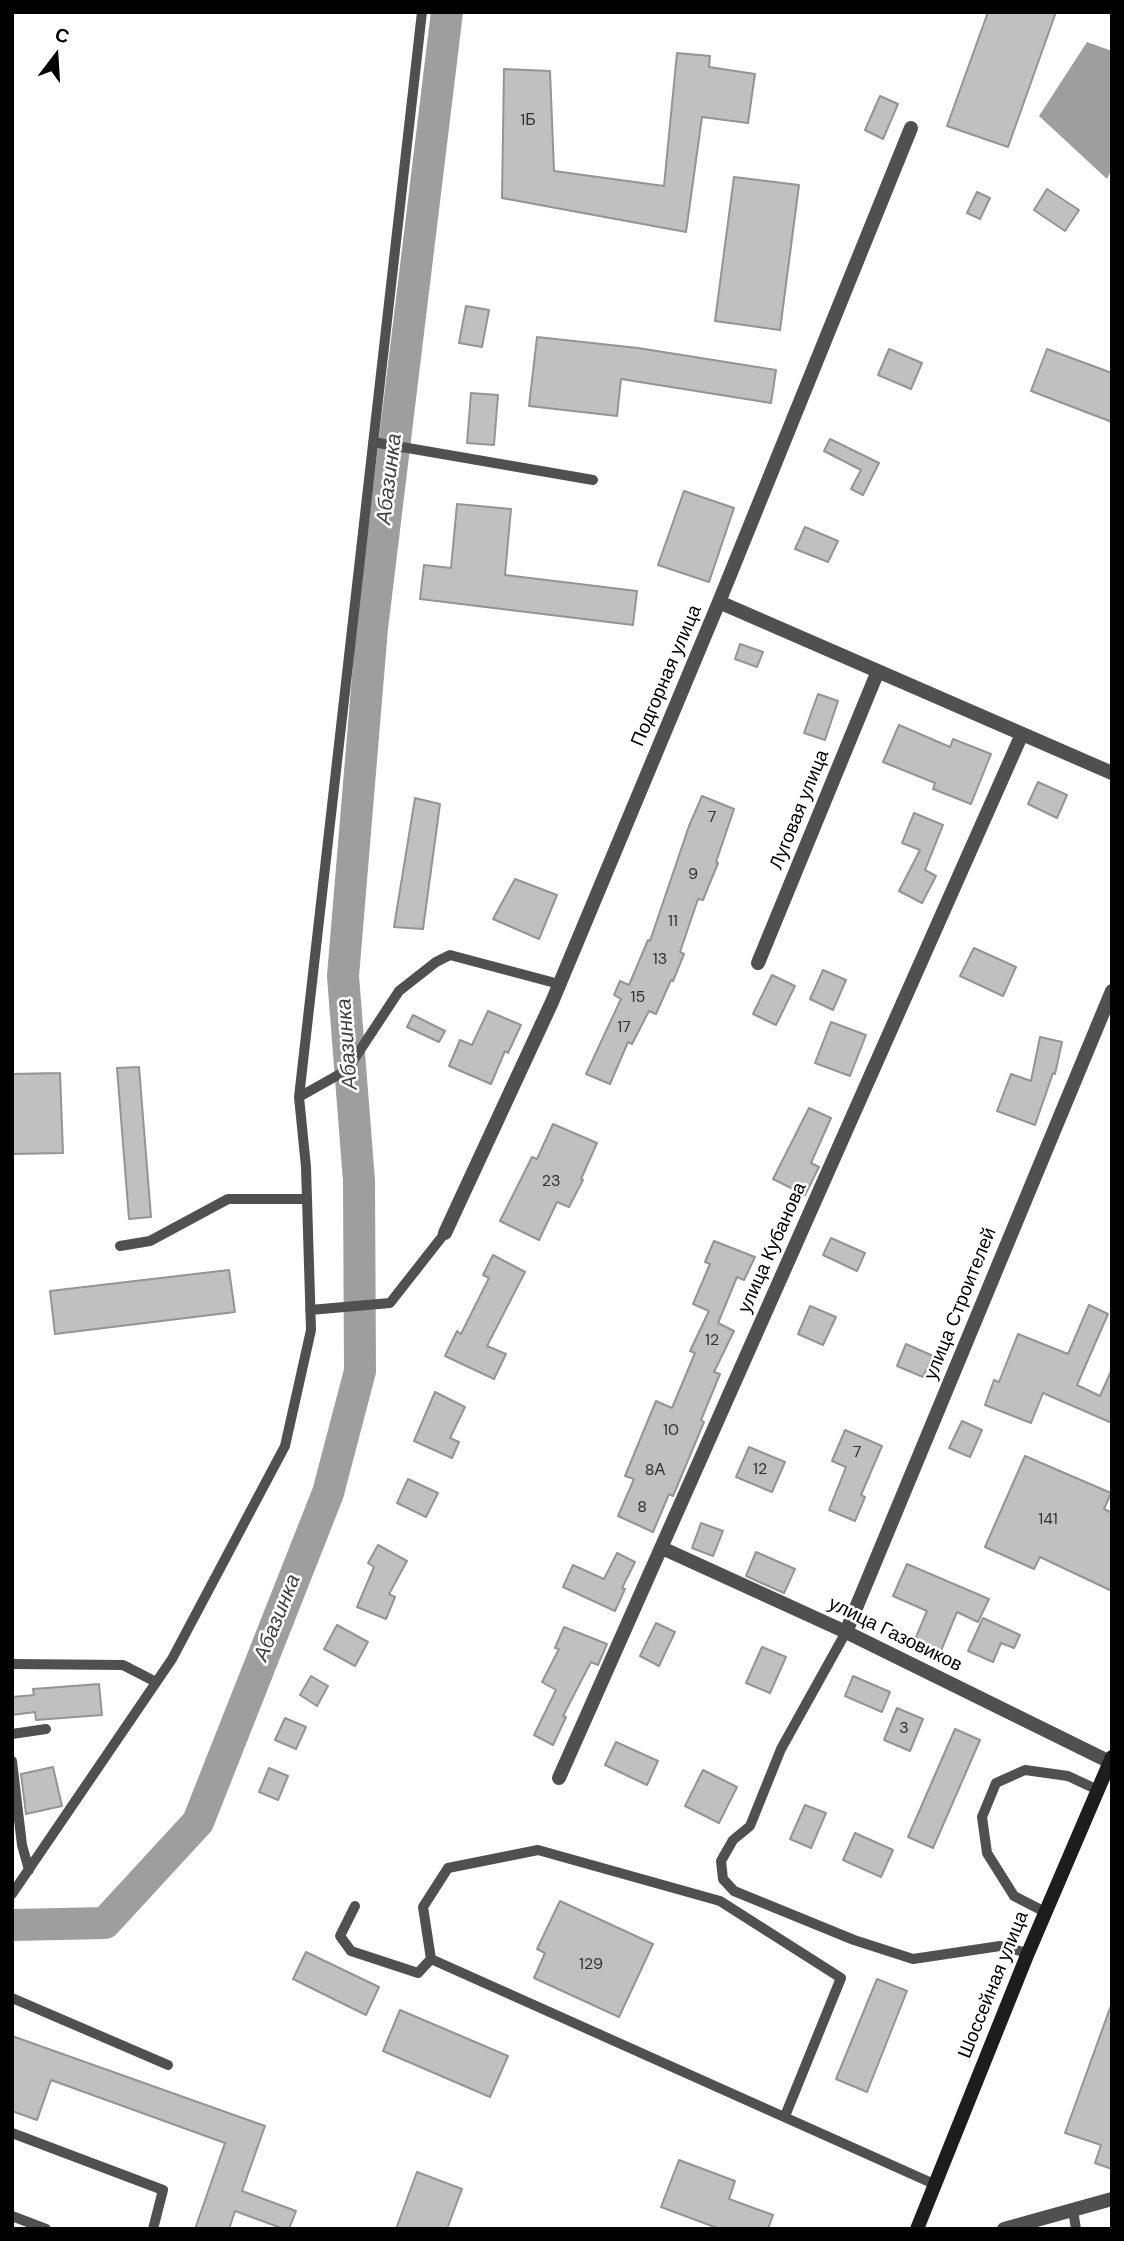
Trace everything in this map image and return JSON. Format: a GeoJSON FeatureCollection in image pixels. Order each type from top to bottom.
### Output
{"type":"FeatureCollection","features":[{"type":"Feature","properties":{"kind":"main road","name":"Шоссейная улица"},"geometry":{"type":"LineString","coordinates":[[917,2229],[1045,1912],[1111,1764]]}},
{"type":"Feature","properties":{"kind":"main road","name":"Шоссейная улица"},"geometry":{"type":"LineString","coordinates":[[924,2229],[1111,1764]]}},
{"type":"Feature","properties":{"kind":"street","name":"Подгорная улица"},"geometry":{"type":"LineString","coordinates":[[445,1233],[552,1002],[719,602],[911,128]]}},
{"type":"Feature","properties":{"kind":"street"},"geometry":{"type":"LineString","coordinates":[[719,602],[1112,773]]}},
{"type":"Feature","properties":{"kind":"street","name":"Луговая улица"},"geometry":{"type":"LineString","coordinates":[[758,963],[878,671]]}},
{"type":"Feature","properties":{"kind":"street","name":"улица Кубанова"},"geometry":{"type":"LineString","coordinates":[[559,1778],[1022,734]]}},
{"type":"Feature","properties":{"kind":"street","name":"улица Строителей"},"geometry":{"type":"LineString","coordinates":[[846,1632],[1112,991]]}},
{"type":"Feature","properties":{"kind":"street","name":"улица Газовиков"},"geometry":{"type":"LineString","coordinates":[[662,1548],[846,1632],[1111,1764]]}},
{"type":"Feature","properties":{"kind":"street"},"geometry":{"type":"LineString","coordinates":[[1004,2229],[1112,2199]]}},
{"type":"Feature","properties":{"kind":"lane"},"geometry":{"type":"LineString","coordinates":[[12,1894],[172,1659],[285,1446],[311,1330],[307,1199],[299,1097],[422,12]]}},
{"type":"Feature","properties":{"kind":"lane"},"geometry":{"type":"LineString","coordinates":[[373,442],[593,480]]}},
{"type":"Feature","properties":{"kind":"lane"},"geometry":{"type":"LineString","coordinates":[[299,1097],[346,1070],[399,992],[436,962],[450,955],[559,984]]}},
{"type":"Feature","properties":{"kind":"lane"},"geometry":{"type":"LineString","coordinates":[[120,1246],[150,1241],[228,1199],[307,1199]]}},
{"type":"Feature","properties":{"kind":"lane"},"geometry":{"type":"LineString","coordinates":[[310,1310],[390,1303],[445,1233]]}},
{"type":"Feature","properties":{"kind":"lane"},"geometry":{"type":"LineString","coordinates":[[846,1632],[781,1749],[750,1826],[733,1840],[722,1861],[723,1878],[734,1891],[854,1940],[913,1959],[1000,1946],[1028,1953]]}},
{"type":"Feature","properties":{"kind":"lane"},"geometry":{"type":"LineString","coordinates":[[12,1664],[122,1665],[156,1682]]}},
{"type":"Feature","properties":{"kind":"lane"},"geometry":{"type":"LineString","coordinates":[[12,1734],[46,1729]]}},
{"type":"Feature","properties":{"kind":"lane"},"geometry":{"type":"LineString","coordinates":[[12,1761],[22,1845],[29,1870]]}},
{"type":"Feature","properties":{"kind":"lane"},"geometry":{"type":"LineString","coordinates":[[1045,1912],[1014,1896],[987,1853],[982,1818],[996,1783],[1025,1770],[1068,1776],[1098,1790]]}},
{"type":"Feature","properties":{"kind":"lane"},"geometry":{"type":"LineString","coordinates":[[431,1959],[423,1908],[448,1868],[538,1850],[720,1901],[841,1978],[785,2116]]}},
{"type":"Feature","properties":{"kind":"lane"},"geometry":{"type":"LineString","coordinates":[[355,1906],[340,1936],[351,1951],[418,1973],[431,1959]]}},
{"type":"Feature","properties":{"kind":"lane"},"geometry":{"type":"LineString","coordinates":[[431,1959],[934,2184]]}},
{"type":"Feature","properties":{"kind":"lane"},"geometry":{"type":"LineString","coordinates":[[12,1998],[169,2065]]}},
{"type":"Feature","properties":{"kind":"lane"},"geometry":{"type":"LineString","coordinates":[[12,2133],[163,2190],[153,2229]]}},
{"type":"Feature","properties":{"kind":"lane"},"geometry":{"type":"LineString","coordinates":[[1073,2210],[1076,2229]]}},
{"type":"Feature","properties":{"kind":"lane"},"geometry":{"type":"LineString","coordinates":[[12,2216],[47,2229]]}},
{"type":"Feature","properties":{"kind":"shaded area"},"geometry":{"type":"Polygon","coordinates":[[[1087,42],[1112,51],[1112,168],[1107,179],[1039,116],[1087,42]]]}},
{"type":"Feature","properties":{"kind":"building"},"geometry":{"type":"Polygon","coordinates":[[[988,12],[1056,12],[1008,147],[947,126],[988,12]]]}},
{"type":"Feature","properties":{"kind":"building"},"geometry":{"type":"Polygon","coordinates":[[[677,53],[710,56],[709,67],[755,74],[748,123],[702,117],[686,232],[502,198],[504,69],[550,71],[554,171],[664,186],[677,53]]]}},
{"type":"Feature","properties":{"kind":"building"},"geometry":{"type":"Polygon","coordinates":[[[880,96],[898,104],[883,139],[865,130],[880,96]]]}},
{"type":"Feature","properties":{"kind":"building"},"geometry":{"type":"Polygon","coordinates":[[[734,177],[799,185],[780,330],[715,321],[734,177]]]}},
{"type":"Feature","properties":{"kind":"building"},"geometry":{"type":"Polygon","coordinates":[[[1047,189],[1079,210],[1065,231],[1034,210],[1047,189]]]}},
{"type":"Feature","properties":{"kind":"building"},"geometry":{"type":"Polygon","coordinates":[[[977,192],[990,198],[980,219],[967,213],[977,192]]]}},
{"type":"Feature","properties":{"kind":"building"},"geometry":{"type":"Polygon","coordinates":[[[466,306],[489,310],[482,347],[459,343],[466,306]]]}},
{"type":"Feature","properties":{"kind":"building"},"geometry":{"type":"Polygon","coordinates":[[[537,337],[638,348],[776,370],[771,403],[621,379],[617,416],[529,406],[537,337]]]}},
{"type":"Feature","properties":{"kind":"building"},"geometry":{"type":"Polygon","coordinates":[[[889,349],[922,363],[911,389],[878,375],[889,349]]]}},
{"type":"Feature","properties":{"kind":"building"},"geometry":{"type":"Polygon","coordinates":[[[1047,349],[1112,373],[1112,422],[1031,391],[1047,349]]]}},
{"type":"Feature","properties":{"kind":"building"},"geometry":{"type":"Polygon","coordinates":[[[471,393],[498,395],[494,445],[467,443],[471,393]]]}},
{"type":"Feature","properties":{"kind":"building"},"geometry":{"type":"Polygon","coordinates":[[[830,439],[879,463],[863,495],[851,489],[861,470],[824,451],[830,439]]]}},
{"type":"Feature","properties":{"kind":"building"},"geometry":{"type":"Polygon","coordinates":[[[684,491],[734,508],[709,582],[658,565],[684,491]]]}},
{"type":"Feature","properties":{"kind":"building"},"geometry":{"type":"Polygon","coordinates":[[[457,504],[511,509],[505,575],[637,591],[633,625],[420,599],[424,565],[451,568],[457,504]]]}},
{"type":"Feature","properties":{"kind":"building"},"geometry":{"type":"Polygon","coordinates":[[[805,527],[838,541],[828,562],[795,549],[805,527]]]}},
{"type":"Feature","properties":{"kind":"building"},"geometry":{"type":"Polygon","coordinates":[[[740,644],[763,652],[757,667],[735,659],[740,644]]]}},
{"type":"Feature","properties":{"kind":"building"},"geometry":{"type":"Polygon","coordinates":[[[818,694],[838,701],[825,740],[804,733],[818,694]]]}},
{"type":"Feature","properties":{"kind":"building"},"geometry":{"type":"Polygon","coordinates":[[[899,725],[950,747],[953,739],[991,754],[971,804],[933,789],[935,783],[883,762],[899,725]]]}},
{"type":"Feature","properties":{"kind":"building"},"geometry":{"type":"Polygon","coordinates":[[[1038,782],[1067,795],[1057,818],[1028,804],[1038,782]]]}},
{"type":"Feature","properties":{"kind":"building"},"geometry":{"type":"Polygon","coordinates":[[[702,796],[734,809],[716,862],[718,863],[703,900],[698,899],[680,952],[684,954],[673,981],[671,980],[656,1014],[649,1011],[632,1044],[628,1042],[610,1084],[586,1074],[621,999],[614,995],[620,981],[629,985],[648,940],[650,941],[689,826],[702,796]]]}},
{"type":"Feature","properties":{"kind":"building"},"geometry":{"type":"Polygon","coordinates":[[[415,798],[440,804],[423,929],[394,927],[415,798]]]}},
{"type":"Feature","properties":{"kind":"building"},"geometry":{"type":"Polygon","coordinates":[[[914,813],[943,825],[925,870],[936,876],[922,903],[899,891],[920,850],[902,843],[914,813]]]}},
{"type":"Feature","properties":{"kind":"building"},"geometry":{"type":"Polygon","coordinates":[[[515,879],[557,895],[539,939],[493,919],[515,879]]]}},
{"type":"Feature","properties":{"kind":"building"},"geometry":{"type":"Polygon","coordinates":[[[974,948],[1016,967],[1003,996],[960,976],[974,948]]]}},
{"type":"Feature","properties":{"kind":"building"},"geometry":{"type":"Polygon","coordinates":[[[823,970],[846,980],[833,1010],[810,999],[823,970]]]}},
{"type":"Feature","properties":{"kind":"building"},"geometry":{"type":"Polygon","coordinates":[[[772,975],[795,986],[776,1025],[753,1014],[772,975]]]}},
{"type":"Feature","properties":{"kind":"building"},"geometry":{"type":"Polygon","coordinates":[[[488,1011],[521,1025],[508,1053],[505,1051],[491,1084],[449,1066],[460,1040],[472,1045],[488,1011]]]}},
{"type":"Feature","properties":{"kind":"building"},"geometry":{"type":"Polygon","coordinates":[[[413,1015],[445,1031],[439,1042],[407,1027],[413,1015]]]}},
{"type":"Feature","properties":{"kind":"building"},"geometry":{"type":"Polygon","coordinates":[[[831,1022],[866,1035],[850,1076],[815,1063],[831,1022]]]}},
{"type":"Feature","properties":{"kind":"building"},"geometry":{"type":"Polygon","coordinates":[[[1040,1037],[1062,1042],[1055,1074],[1053,1073],[1035,1125],[997,1111],[1011,1074],[1031,1081],[1040,1037]]]}},
{"type":"Feature","properties":{"kind":"building"},"geometry":{"type":"Polygon","coordinates":[[[139,1067],[151,1217],[129,1219],[117,1068],[139,1067]]]}},
{"type":"Feature","properties":{"kind":"building"},"geometry":{"type":"Polygon","coordinates":[[[60,1073],[63,1153],[12,1154],[12,1074],[60,1073]]]}},
{"type":"Feature","properties":{"kind":"building"},"geometry":{"type":"Polygon","coordinates":[[[809,1108],[831,1118],[811,1163],[819,1167],[805,1195],[773,1179],[809,1108]]]}},
{"type":"Feature","properties":{"kind":"building"},"geometry":{"type":"Polygon","coordinates":[[[553,1124],[597,1143],[569,1207],[557,1202],[539,1240],[500,1221],[532,1157],[537,1159],[553,1124]]]}},
{"type":"Feature","properties":{"kind":"building"},"geometry":{"type":"Polygon","coordinates":[[[831,1238],[865,1253],[857,1271],[823,1255],[831,1238]]]}},
{"type":"Feature","properties":{"kind":"building"},"geometry":{"type":"Polygon","coordinates":[[[714,1241],[755,1257],[744,1280],[737,1277],[718,1323],[734,1331],[714,1372],[720,1374],[701,1420],[704,1422],[673,1496],[669,1494],[653,1532],[618,1516],[634,1479],[625,1476],[656,1401],[672,1408],[695,1353],[690,1351],[709,1311],[693,1304],[710,1264],[705,1262],[714,1241]]]}},
{"type":"Feature","properties":{"kind":"building"},"geometry":{"type":"Polygon","coordinates":[[[493,1255],[525,1272],[487,1346],[506,1354],[494,1379],[445,1356],[457,1331],[461,1334],[489,1278],[483,1275],[493,1255]]]}},
{"type":"Feature","properties":{"kind":"building"},"geometry":{"type":"Polygon","coordinates":[[[229,1270],[235,1312],[55,1334],[50,1291],[229,1270]]]}},
{"type":"Feature","properties":{"kind":"building"},"geometry":{"type":"Polygon","coordinates":[[[1089,1305],[1108,1314],[1077,1385],[1100,1396],[1112,1369],[1112,1423],[1043,1393],[1031,1423],[985,1405],[994,1380],[999,1382],[1018,1334],[1068,1354],[1089,1305]]]}},
{"type":"Feature","properties":{"kind":"building"},"geometry":{"type":"Polygon","coordinates":[[[810,1306],[836,1317],[823,1345],[798,1334],[810,1306]]]}},
{"type":"Feature","properties":{"kind":"building"},"geometry":{"type":"Polygon","coordinates":[[[906,1344],[933,1356],[923,1377],[897,1366],[906,1344]]]}},
{"type":"Feature","properties":{"kind":"building"},"geometry":{"type":"Polygon","coordinates":[[[435,1392],[465,1407],[450,1438],[459,1442],[452,1458],[414,1441],[435,1392]]]}},
{"type":"Feature","properties":{"kind":"building"},"geometry":{"type":"Polygon","coordinates":[[[962,1421],[982,1430],[970,1457],[949,1448],[962,1421]]]}},
{"type":"Feature","properties":{"kind":"building"},"geometry":{"type":"Polygon","coordinates":[[[845,1430],[882,1446],[861,1495],[865,1497],[855,1521],[829,1510],[846,1467],[832,1461],[845,1430]]]}},
{"type":"Feature","properties":{"kind":"building"},"geometry":{"type":"Polygon","coordinates":[[[749,1447],[785,1462],[772,1492],[736,1477],[749,1447]]]}},
{"type":"Feature","properties":{"kind":"building"},"geometry":{"type":"Polygon","coordinates":[[[1025,1456],[1111,1493],[1104,1509],[1112,1513],[1112,1591],[1040,1557],[1034,1569],[985,1547],[1025,1456]]]}},
{"type":"Feature","properties":{"kind":"building"},"geometry":{"type":"Polygon","coordinates":[[[408,1479],[438,1493],[426,1517],[397,1503],[408,1479]]]}},
{"type":"Feature","properties":{"kind":"building"},"geometry":{"type":"Polygon","coordinates":[[[701,1523],[723,1531],[713,1556],[692,1548],[701,1523]]]}},
{"type":"Feature","properties":{"kind":"building"},"geometry":{"type":"Polygon","coordinates":[[[378,1545],[407,1561],[389,1594],[395,1597],[386,1619],[357,1607],[374,1567],[368,1563],[378,1545]]]}},
{"type":"Feature","properties":{"kind":"building"},"geometry":{"type":"Polygon","coordinates":[[[756,1552],[795,1569],[784,1593],[746,1576],[756,1552]]]}},
{"type":"Feature","properties":{"kind":"building"},"geometry":{"type":"Polygon","coordinates":[[[617,1553],[635,1562],[622,1588],[625,1589],[615,1611],[563,1587],[573,1565],[604,1579],[617,1553]]]}},
{"type":"Feature","properties":{"kind":"building"},"geometry":{"type":"Polygon","coordinates":[[[907,1564],[989,1599],[978,1622],[957,1612],[940,1653],[914,1642],[927,1611],[893,1596],[907,1564]]]}},
{"type":"Feature","properties":{"kind":"building"},"geometry":{"type":"Polygon","coordinates":[[[983,1618],[1020,1635],[1014,1648],[1001,1643],[993,1662],[968,1651],[983,1618]]]}},
{"type":"Feature","properties":{"kind":"building"},"geometry":{"type":"Polygon","coordinates":[[[656,1623],[675,1632],[659,1666],[640,1656],[656,1623]]]}},
{"type":"Feature","properties":{"kind":"building"},"geometry":{"type":"Polygon","coordinates":[[[337,1625],[368,1642],[355,1666],[324,1649],[337,1625]]]}},
{"type":"Feature","properties":{"kind":"building"},"geometry":{"type":"Polygon","coordinates":[[[564,1627],[607,1644],[598,1665],[591,1662],[563,1716],[566,1717],[553,1745],[534,1735],[556,1690],[542,1682],[559,1649],[555,1648],[564,1627]]]}},
{"type":"Feature","properties":{"kind":"building"},"geometry":{"type":"Polygon","coordinates":[[[762,1647],[786,1657],[770,1693],[746,1683],[762,1647]]]}},
{"type":"Feature","properties":{"kind":"building"},"geometry":{"type":"Polygon","coordinates":[[[311,1676],[328,1686],[317,1706],[300,1695],[311,1676]]]}},
{"type":"Feature","properties":{"kind":"building"},"geometry":{"type":"Polygon","coordinates":[[[853,1676],[890,1692],[882,1712],[845,1696],[853,1676]]]}},
{"type":"Feature","properties":{"kind":"building"},"geometry":{"type":"Polygon","coordinates":[[[99,1684],[102,1715],[36,1720],[35,1712],[12,1715],[12,1697],[34,1695],[33,1689],[99,1684]]]}},
{"type":"Feature","properties":{"kind":"building"},"geometry":{"type":"Polygon","coordinates":[[[897,1708],[923,1719],[910,1751],[884,1740],[897,1708]]]}},
{"type":"Feature","properties":{"kind":"building"},"geometry":{"type":"Polygon","coordinates":[[[285,1718],[306,1727],[296,1749],[275,1740],[285,1718]]]}},
{"type":"Feature","properties":{"kind":"building"},"geometry":{"type":"Polygon","coordinates":[[[955,1729],[980,1740],[933,1848],[908,1837],[955,1729]]]}},
{"type":"Feature","properties":{"kind":"building"},"geometry":{"type":"Polygon","coordinates":[[[616,1742],[658,1761],[647,1785],[605,1765],[616,1742]]]}},
{"type":"Feature","properties":{"kind":"building"},"geometry":{"type":"Polygon","coordinates":[[[53,1767],[62,1806],[26,1814],[21,1774],[53,1767]]]}},
{"type":"Feature","properties":{"kind":"building"},"geometry":{"type":"Polygon","coordinates":[[[269,1768],[288,1776],[278,1800],[259,1792],[269,1768]]]}},
{"type":"Feature","properties":{"kind":"building"},"geometry":{"type":"Polygon","coordinates":[[[703,1770],[737,1787],[719,1823],[685,1806],[703,1770]]]}},
{"type":"Feature","properties":{"kind":"building"},"geometry":{"type":"Polygon","coordinates":[[[805,1805],[826,1813],[811,1848],[790,1839],[805,1805]]]}},
{"type":"Feature","properties":{"kind":"building"},"geometry":{"type":"Polygon","coordinates":[[[855,1833],[893,1850],[881,1877],[843,1860],[855,1833]]]}},
{"type":"Feature","properties":{"kind":"building"},"geometry":{"type":"Polygon","coordinates":[[[560,1901],[653,1944],[619,2017],[534,1978],[545,1953],[537,1949],[560,1901]]]}},
{"type":"Feature","properties":{"kind":"building"},"geometry":{"type":"Polygon","coordinates":[[[306,1952],[379,1987],[366,2015],[293,1979],[306,1952]]]}},
{"type":"Feature","properties":{"kind":"building"},"geometry":{"type":"Polygon","coordinates":[[[877,1979],[907,1991],[867,2092],[836,2079],[877,1979]]]}},
{"type":"Feature","properties":{"kind":"building"},"geometry":{"type":"Polygon","coordinates":[[[1110,2008],[1112,2169],[1095,2163],[1101,2145],[1065,2133],[1110,2008]]]}},
{"type":"Feature","properties":{"kind":"building"},"geometry":{"type":"Polygon","coordinates":[[[400,2010],[508,2056],[490,2097],[383,2051],[400,2010]]]}},
{"type":"Feature","properties":{"kind":"building"},"geometry":{"type":"Polygon","coordinates":[[[12,2036],[265,2126],[242,2191],[296,2211],[289,2229],[235,2211],[229,2229],[195,2229],[225,2143],[51,2080],[37,2120],[12,2111],[12,2036]]]}},
{"type":"Feature","properties":{"kind":"building"},"geometry":{"type":"Polygon","coordinates":[[[679,2160],[735,2181],[729,2199],[773,2215],[768,2229],[720,2229],[661,2207],[679,2160]]]}},
{"type":"Feature","properties":{"kind":"building"},"geometry":{"type":"Polygon","coordinates":[[[417,2172],[462,2189],[447,2229],[396,2229],[417,2172]]]}},
{"type":"Feature","properties":{"kind":"waterway","name":"Абазинка"},"geometry":{"type":"LineString","coordinates":[[12,1925],[105,1923],[198,1822],[328,1493],[360,1371],[359,1181],[343,976],[372,628],[447,12]]}}]}
